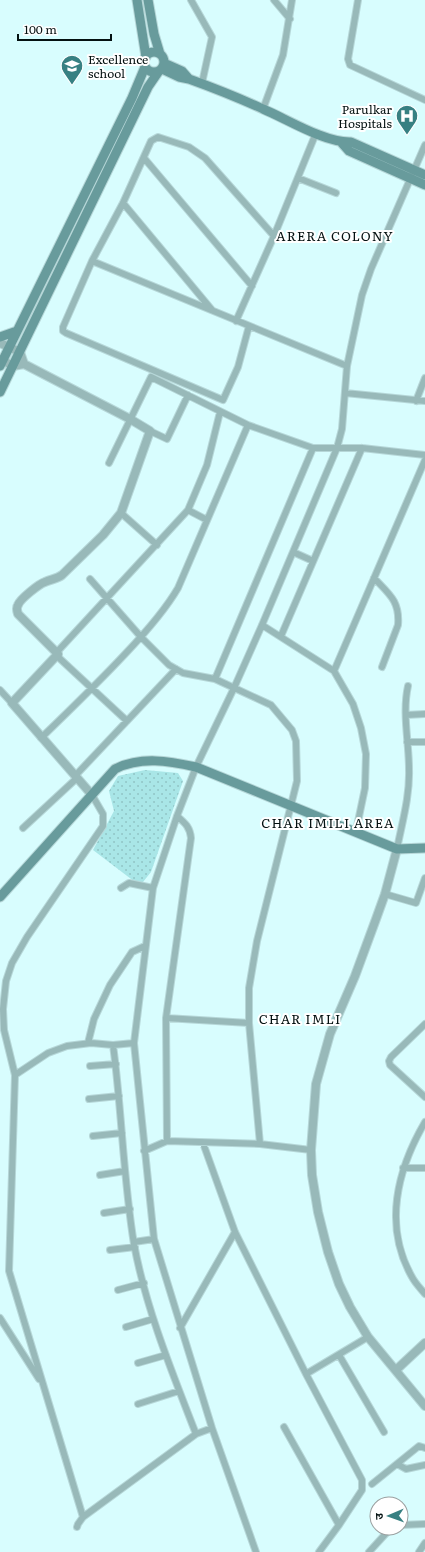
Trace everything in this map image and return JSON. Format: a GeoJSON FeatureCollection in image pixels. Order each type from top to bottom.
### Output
{"type":"FeatureCollection","features":[{"type":"Feature","properties":{"kind":"main road"},"geometry":{"type":"LineString","coordinates":[[1,362],[132,98],[145,67],[144,62],[146,56],[137,0]]}},
{"type":"Feature","properties":{"kind":"main road"},"geometry":{"type":"LineString","coordinates":[[0,392],[148,87],[161,64],[148,0]]}},
{"type":"Feature","properties":{"kind":"main road"},"geometry":{"type":"LineString","coordinates":[[146,56],[154,52],[161,64],[182,71],[189,79],[264,109],[316,133],[341,142],[351,142],[425,175]]}},
{"type":"Feature","properties":{"kind":"main road"},"geometry":{"type":"LineString","coordinates":[[145,67],[150,72],[156,72],[161,64]]}},
{"type":"Feature","properties":{"kind":"main road"},"geometry":{"type":"LineString","coordinates":[[341,142],[349,151],[425,185]]}},
{"type":"Feature","properties":{"kind":"main road"},"geometry":{"type":"LineString","coordinates":[[0,337],[17,331]]}},
{"type":"Feature","properties":{"kind":"main road"},"geometry":{"type":"LineString","coordinates":[[0,897],[115,769],[131,762],[143,760],[171,761],[196,767],[397,848],[425,848]]}},
{"type":"Feature","properties":{"kind":"street"},"geometry":{"type":"LineString","coordinates":[[191,0],[212,37],[202,84]]}},
{"type":"Feature","properties":{"kind":"street"},"geometry":{"type":"LineString","coordinates":[[274,0],[290,19]]}},
{"type":"Feature","properties":{"kind":"street"},"geometry":{"type":"LineString","coordinates":[[264,109],[283,55],[292,0]]}},
{"type":"Feature","properties":{"kind":"street"},"geometry":{"type":"LineString","coordinates":[[358,0],[348,59],[350,65],[425,100]]}},
{"type":"Feature","properties":{"kind":"street"},"geometry":{"type":"LineString","coordinates":[[236,321],[274,236],[316,133]]}},
{"type":"Feature","properties":{"kind":"street"},"geometry":{"type":"LineString","coordinates":[[249,326],[238,367],[223,400],[63,331],[63,327],[92,261],[123,204],[151,141],[158,137],[189,146],[205,158],[274,236]]}},
{"type":"Feature","properties":{"kind":"street"},"geometry":{"type":"LineString","coordinates":[[256,1552],[212,1428],[180,1328],[154,1239],[134,1043],[145,946],[153,888],[177,816],[196,767],[262,625],[337,448],[342,429],[346,366],[362,294],[425,145]]}},
{"type":"Feature","properties":{"kind":"street"},"geometry":{"type":"LineString","coordinates":[[144,158],[252,286]]}},
{"type":"Feature","properties":{"kind":"street"},"geometry":{"type":"LineString","coordinates":[[298,178],[336,193]]}},
{"type":"Feature","properties":{"kind":"street"},"geometry":{"type":"LineString","coordinates":[[123,204],[213,311]]}},
{"type":"Feature","properties":{"kind":"street"},"geometry":{"type":"LineString","coordinates":[[92,261],[346,366]]}},
{"type":"Feature","properties":{"kind":"street"},"geometry":{"type":"LineString","coordinates":[[0,343],[20,352],[24,364]]}},
{"type":"Feature","properties":{"kind":"street"},"geometry":{"type":"LineString","coordinates":[[1,362],[13,366],[24,364],[167,439],[188,395]]}},
{"type":"Feature","properties":{"kind":"street"},"geometry":{"type":"LineString","coordinates":[[109,463],[151,377],[248,425],[313,448],[362,448],[425,456]]}},
{"type":"Feature","properties":{"kind":"street"},"geometry":{"type":"LineString","coordinates":[[416,401],[425,378]]}},
{"type":"Feature","properties":{"kind":"street"},"geometry":{"type":"LineString","coordinates":[[345,393],[425,401]]}},
{"type":"Feature","properties":{"kind":"street"},"geometry":{"type":"LineString","coordinates":[[12,703],[188,510],[207,465],[220,412]]}},
{"type":"Feature","properties":{"kind":"street"},"geometry":{"type":"LineString","coordinates":[[41,738],[93,688],[141,637],[171,600],[178,588],[248,425]]}},
{"type":"Feature","properties":{"kind":"street"},"geometry":{"type":"LineString","coordinates":[[127,721],[57,654],[18,614],[18,604],[41,583],[55,579],[62,574],[103,535],[121,514],[150,431]]}},
{"type":"Feature","properties":{"kind":"street"},"geometry":{"type":"LineString","coordinates":[[215,679],[313,448]]}},
{"type":"Feature","properties":{"kind":"street"},"geometry":{"type":"LineString","coordinates":[[281,636],[362,448]]}},
{"type":"Feature","properties":{"kind":"street"},"geometry":{"type":"LineString","coordinates":[[334,671],[425,460]]}},
{"type":"Feature","properties":{"kind":"street"},"geometry":{"type":"LineString","coordinates":[[188,510],[207,520]]}},
{"type":"Feature","properties":{"kind":"street"},"geometry":{"type":"LineString","coordinates":[[121,514],[157,545]]}},
{"type":"Feature","properties":{"kind":"street"},"geometry":{"type":"LineString","coordinates":[[293,552],[313,561]]}},
{"type":"Feature","properties":{"kind":"street"},"geometry":{"type":"LineString","coordinates":[[374,578],[395,601],[399,619],[382,667]]}},
{"type":"Feature","properties":{"kind":"street"},"geometry":{"type":"LineString","coordinates":[[90,579],[141,637],[176,669],[183,673],[215,679],[271,705],[292,730],[296,747],[297,781],[252,962],[249,988],[249,1023],[260,1144]]}},
{"type":"Feature","properties":{"kind":"street"},"geometry":{"type":"LineString","coordinates":[[262,625],[334,671],[353,704],[361,728],[366,754],[365,788],[356,832]]}},
{"type":"Feature","properties":{"kind":"street"},"geometry":{"type":"LineString","coordinates":[[23,828],[76,777],[176,669]]}},
{"type":"Feature","properties":{"kind":"street"},"geometry":{"type":"LineString","coordinates":[[408,686],[406,715],[409,770],[408,792],[397,848],[385,894],[355,976],[330,1034],[316,1084],[311,1150],[312,1175],[318,1212],[328,1252],[339,1284],[368,1337],[425,1406]]}},
{"type":"Feature","properties":{"kind":"street"},"geometry":{"type":"LineString","coordinates":[[0,690],[92,795],[103,814],[104,820],[103,826],[27,936],[8,972],[3,1009],[3,1020],[15,1075],[9,1271],[83,1517]]}},
{"type":"Feature","properties":{"kind":"street"},"geometry":{"type":"LineString","coordinates":[[406,715],[425,714]]}},
{"type":"Feature","properties":{"kind":"street"},"geometry":{"type":"LineString","coordinates":[[407,742],[425,742]]}},
{"type":"Feature","properties":{"kind":"street"},"geometry":{"type":"LineString","coordinates":[[167,1141],[166,1018],[191,838],[190,831],[186,824],[177,816]]}},
{"type":"Feature","properties":{"kind":"street"},"geometry":{"type":"LineString","coordinates":[[385,894],[416,903],[425,878]]}},
{"type":"Feature","properties":{"kind":"street"},"geometry":{"type":"LineString","coordinates":[[121,888],[129,883],[153,888]]}},
{"type":"Feature","properties":{"kind":"street"},"geometry":{"type":"LineString","coordinates":[[88,1044],[94,1019],[110,985],[132,952],[145,946]]}},
{"type":"Feature","properties":{"kind":"street"},"geometry":{"type":"LineString","coordinates":[[166,1018],[249,1023]]}},
{"type":"Feature","properties":{"kind":"street"},"geometry":{"type":"LineString","coordinates":[[425,1024],[391,1057],[389,1061],[390,1065],[425,1096]]}},
{"type":"Feature","properties":{"kind":"street"},"geometry":{"type":"LineString","coordinates":[[15,1075],[48,1053],[66,1046],[134,1043]]}},
{"type":"Feature","properties":{"kind":"street"},"geometry":{"type":"LineString","coordinates":[[113,1045],[125,1171],[135,1244],[153,1319],[196,1434]]}},
{"type":"Feature","properties":{"kind":"street"},"geometry":{"type":"LineString","coordinates":[[90,1066],[116,1064]]}},
{"type":"Feature","properties":{"kind":"street"},"geometry":{"type":"LineString","coordinates":[[89,1099],[118,1096]]}},
{"type":"Feature","properties":{"kind":"street"},"geometry":{"type":"LineString","coordinates":[[425,1122],[415,1140],[403,1168],[397,1190],[396,1210],[397,1233],[401,1251],[412,1278],[425,1294]]}},
{"type":"Feature","properties":{"kind":"street"},"geometry":{"type":"LineString","coordinates":[[93,1136],[122,1133]]}},
{"type":"Feature","properties":{"kind":"street"},"geometry":{"type":"LineString","coordinates":[[144,1151],[167,1141],[260,1144],[311,1150]]}},
{"type":"Feature","properties":{"kind":"street"},"geometry":{"type":"LineString","coordinates":[[203,1143],[235,1232],[306,1374],[362,1480],[362,1490],[319,1552]]}},
{"type":"Feature","properties":{"kind":"street"},"geometry":{"type":"LineString","coordinates":[[403,1168],[425,1168]]}},
{"type":"Feature","properties":{"kind":"street"},"geometry":{"type":"LineString","coordinates":[[100,1175],[125,1171]]}},
{"type":"Feature","properties":{"kind":"street"},"geometry":{"type":"LineString","coordinates":[[104,1213],[130,1209]]}},
{"type":"Feature","properties":{"kind":"street"},"geometry":{"type":"LineString","coordinates":[[180,1328],[235,1232]]}},
{"type":"Feature","properties":{"kind":"street"},"geometry":{"type":"LineString","coordinates":[[110,1250],[154,1239]]}},
{"type":"Feature","properties":{"kind":"street"},"geometry":{"type":"LineString","coordinates":[[118,1290],[144,1283]]}},
{"type":"Feature","properties":{"kind":"street"},"geometry":{"type":"LineString","coordinates":[[0,1318],[3,1329],[43,1386]]}},
{"type":"Feature","properties":{"kind":"street"},"geometry":{"type":"LineString","coordinates":[[126,1327],[153,1319]]}},
{"type":"Feature","properties":{"kind":"street"},"geometry":{"type":"LineString","coordinates":[[306,1374],[368,1337]]}},
{"type":"Feature","properties":{"kind":"street"},"geometry":{"type":"LineString","coordinates":[[396,1370],[425,1343]]}},
{"type":"Feature","properties":{"kind":"street"},"geometry":{"type":"LineString","coordinates":[[138,1363],[166,1355]]}},
{"type":"Feature","properties":{"kind":"street"},"geometry":{"type":"LineString","coordinates":[[339,1355],[384,1432]]}},
{"type":"Feature","properties":{"kind":"street"},"geometry":{"type":"LineString","coordinates":[[138,1404],[179,1391]]}},
{"type":"Feature","properties":{"kind":"street"},"geometry":{"type":"LineString","coordinates":[[284,1427],[339,1525]]}},
{"type":"Feature","properties":{"kind":"street"},"geometry":{"type":"LineString","coordinates":[[77,1527],[83,1517],[196,1434],[212,1428]]}},
{"type":"Feature","properties":{"kind":"street"},"geometry":{"type":"LineString","coordinates":[[372,1484],[419,1446],[425,1448]]}},
{"type":"Feature","properties":{"kind":"street"},"geometry":{"type":"LineString","coordinates":[[397,1464],[406,1469],[425,1465]]}},
{"type":"Feature","properties":{"kind":"street"},"geometry":{"type":"LineString","coordinates":[[409,1525],[425,1524]]}},
{"type":"Feature","properties":{"kind":"street"},"geometry":{"type":"LineString","coordinates":[[369,1552],[384,1536]]}},
{"type":"Feature","properties":{"kind":"street"},"geometry":{"type":"LineString","coordinates":[[418,1552],[425,1543]]}},
{"type":"Feature","properties":{"kind":"shaded area"},"geometry":{"type":"Polygon","coordinates":[[[145,770],[178,773],[183,781],[151,872],[143,882],[135,882],[93,850],[114,811],[109,791],[118,776],[145,770]]]}},
{"type":"Feature","properties":{"kind":"place","name":"Excellence school"},"geometry":{"type":"Point","coordinates":[72,86]}},
{"type":"Feature","properties":{"kind":"place","name":"Parulkar Hospitals"},"geometry":{"type":"Point","coordinates":[407,136]}},
{"type":"Feature","properties":{"kind":"district","name":"ARERA COLONY"},"geometry":{"type":"Point","coordinates":[335,235]}},
{"type":"Feature","properties":{"kind":"district","name":"CHAR IMILI AREA"},"geometry":{"type":"Point","coordinates":[328,822]}},
{"type":"Feature","properties":{"kind":"district","name":"CHAR IMLI"},"geometry":{"type":"Point","coordinates":[300,1018]}}]}
